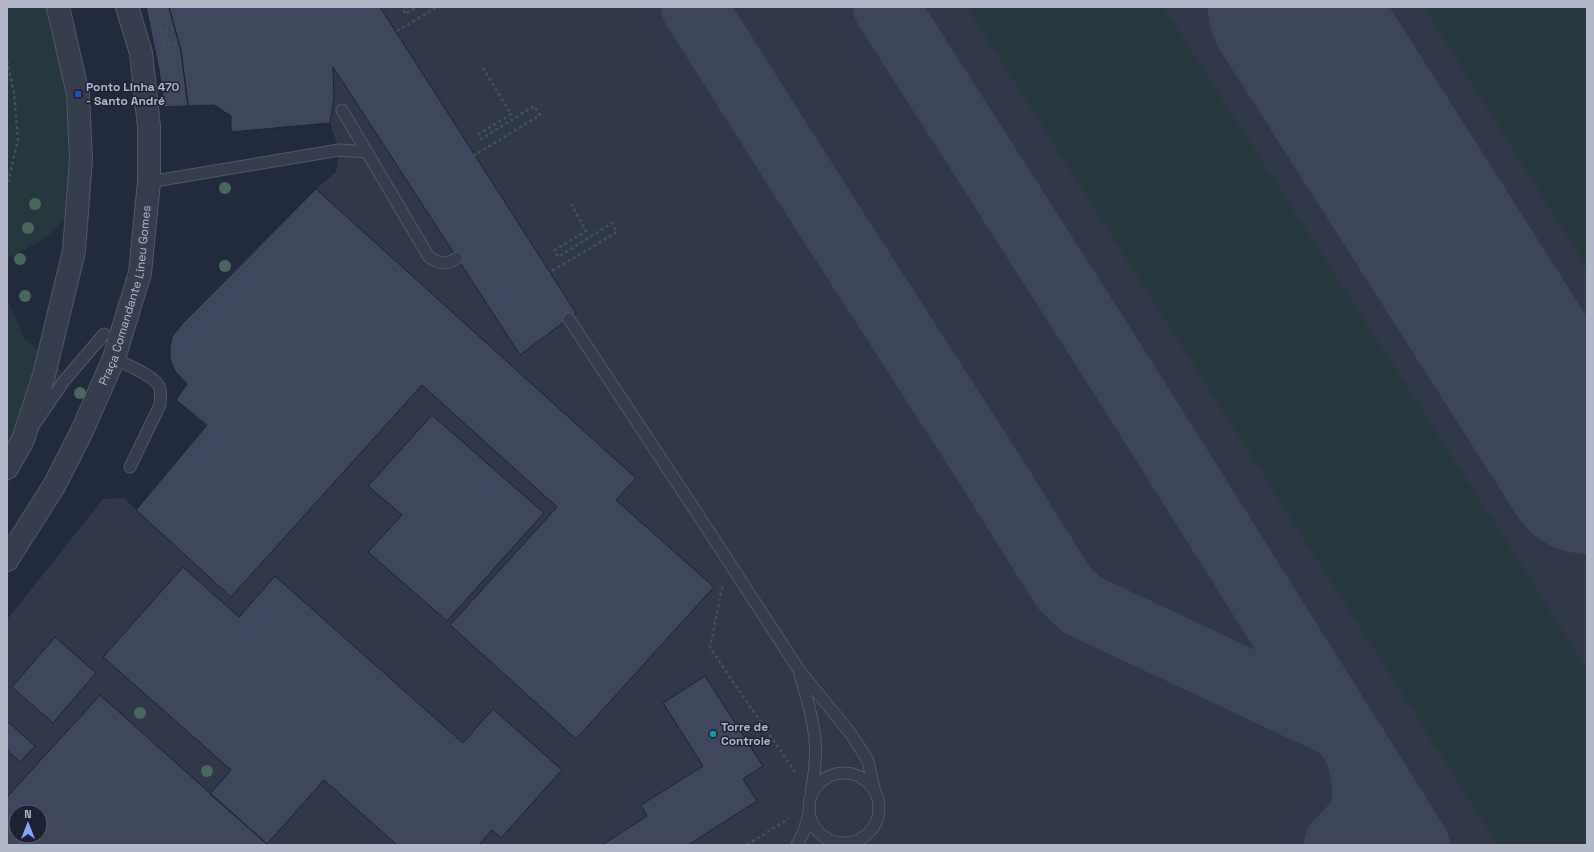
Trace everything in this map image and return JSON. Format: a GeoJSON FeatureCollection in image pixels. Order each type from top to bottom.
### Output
{"type":"FeatureCollection","features":[{"type":"Feature","properties":{"kind":"street"},"geometry":{"type":"LineString","coordinates":[[7,468],[23,440],[44,375],[74,251],[81,158],[78,94],[61,12],[58,7]]}},
{"type":"Feature","properties":{"kind":"street","name":"Praça Comandante Lineu Gomes"},"geometry":{"type":"LineString","coordinates":[[7,560],[54,486],[82,431],[114,358],[140,273],[149,182],[149,127],[141,53],[127,7]]}},
{"type":"Feature","properties":{"kind":"lane"},"geometry":{"type":"LineString","coordinates":[[342,110],[429,257],[436,262],[444,264],[457,258]]}},
{"type":"Feature","properties":{"kind":"lane"},"geometry":{"type":"LineString","coordinates":[[149,182],[339,150],[366,152]]}},
{"type":"Feature","properties":{"kind":"lane"},"geometry":{"type":"LineString","coordinates":[[569,319],[799,670],[851,734],[868,761],[879,803],[878,814],[874,825],[867,834],[858,840],[833,843],[823,836],[814,826],[809,813]]}},
{"type":"Feature","properties":{"kind":"lane"},"geometry":{"type":"LineString","coordinates":[[23,440],[64,381],[104,334]]}},
{"type":"Feature","properties":{"kind":"lane"},"geometry":{"type":"LineString","coordinates":[[114,358],[154,380],[160,387],[160,405],[130,467]]}},
{"type":"Feature","properties":{"kind":"lane"},"geometry":{"type":"LineString","coordinates":[[797,845],[804,831],[809,813],[816,762],[811,712],[799,670]]}},
{"type":"Feature","properties":{"kind":"lane"},"geometry":{"type":"LineString","coordinates":[[810,799],[815,788],[824,779],[840,773],[858,775],[868,782],[875,792]]}},
{"type":"Feature","properties":{"kind":"path"},"geometry":{"type":"LineString","coordinates":[[407,7],[403,9],[405,14],[417,7]]}},
{"type":"Feature","properties":{"kind":"path"},"geometry":{"type":"LineString","coordinates":[[397,32],[437,7]]}},
{"type":"Feature","properties":{"kind":"path"},"geometry":{"type":"LineString","coordinates":[[7,61],[14,93],[18,138],[7,187]]}},
{"type":"Feature","properties":{"kind":"path"},"geometry":{"type":"LineString","coordinates":[[473,156],[540,115],[534,106],[481,138],[479,134],[512,114],[481,65]]}},
{"type":"Feature","properties":{"kind":"path"},"geometry":{"type":"LineString","coordinates":[[542,277],[617,232],[612,223],[558,257],[555,250],[586,231],[571,204]]}},
{"type":"Feature","properties":{"kind":"path"},"geometry":{"type":"LineString","coordinates":[[738,576],[722,588],[710,648],[796,773]]}},
{"type":"Feature","properties":{"kind":"path"},"geometry":{"type":"LineString","coordinates":[[747,845],[789,818]]}},
{"type":"Feature","properties":{"kind":"shaded area"},"geometry":{"type":"Polygon","coordinates":[[[7,7],[64,7],[73,38],[69,214],[55,229],[41,240],[7,258],[7,7]]]}},
{"type":"Feature","properties":{"kind":"shaded area"},"geometry":{"type":"Polygon","coordinates":[[[169,7],[1587,7],[1587,845],[7,845],[7,620],[103,499],[124,498],[136,510],[206,426],[176,400],[187,384],[175,371],[172,337],[182,324],[316,189],[336,172],[339,150],[330,123],[231,132],[231,116],[214,105],[188,106],[169,7]]]}},
{"type":"Feature","properties":{"kind":"shaded area"},"geometry":{"type":"Polygon","coordinates":[[[967,7],[1163,7],[1510,547],[1587,670],[1587,845],[1498,845],[967,7]]]}},
{"type":"Feature","properties":{"kind":"shaded area"},"geometry":{"type":"Polygon","coordinates":[[[1424,7],[1587,7],[1587,268],[1432,20],[1424,7]]]}},
{"type":"Feature","properties":{"kind":"shaded area"},"geometry":{"type":"Polygon","coordinates":[[[7,297],[23,337],[62,371],[28,447],[7,486],[7,297]]]}},
{"type":"Feature","properties":{"kind":"building"},"geometry":{"type":"Polygon","coordinates":[[[146,7],[169,7],[181,51],[188,106],[164,107],[159,70],[146,7]]]}},
{"type":"Feature","properties":{"kind":"building"},"geometry":{"type":"Polygon","coordinates":[[[169,7],[380,7],[576,313],[520,355],[333,67],[334,98],[330,123],[231,132],[231,116],[214,105],[188,106],[181,51],[169,7]]]}},
{"type":"Feature","properties":{"kind":"building"},"geometry":{"type":"Polygon","coordinates":[[[316,189],[636,478],[616,500],[714,587],[576,739],[450,625],[557,507],[422,385],[231,597],[136,510],[207,425],[176,400],[187,384],[175,371],[170,359],[172,337],[182,324],[316,189]]]}},
{"type":"Feature","properties":{"kind":"building"},"geometry":{"type":"Polygon","coordinates":[[[432,415],[544,513],[447,621],[368,552],[402,515],[368,486],[432,415]]]}},
{"type":"Feature","properties":{"kind":"building"},"geometry":{"type":"Polygon","coordinates":[[[183,567],[239,617],[275,576],[463,743],[493,709],[562,770],[501,838],[492,830],[479,845],[397,845],[324,780],[267,844],[210,794],[231,770],[103,657],[183,567]]]}},
{"type":"Feature","properties":{"kind":"building"},"geometry":{"type":"Polygon","coordinates":[[[55,637],[96,673],[53,723],[12,687],[55,637]]]}},
{"type":"Feature","properties":{"kind":"building","name":"Torre de Controle"},"geometry":{"type":"Polygon","coordinates":[[[705,676],[763,766],[743,779],[757,801],[688,845],[602,845],[647,816],[641,805],[703,766],[663,703],[705,676]]]}},
{"type":"Feature","properties":{"kind":"building"},"geometry":{"type":"Polygon","coordinates":[[[100,695],[267,844],[266,845],[7,845],[7,797],[100,695]]]}},
{"type":"Feature","properties":{"kind":"building"},"geometry":{"type":"Polygon","coordinates":[[[7,721],[35,746],[20,762],[7,750],[7,721]]]}},
{"type":"Feature","properties":{"kind":"taxiway"},"geometry":{"type":"LineString","coordinates":[[694,7],[1064,588],[1082,605],[1342,727]]}},
{"type":"Feature","properties":{"kind":"taxiway"},"geometry":{"type":"LineString","coordinates":[[886,7],[1120,373],[1417,845]]}},
{"type":"Feature","properties":{"kind":"taxiway"},"geometry":{"type":"LineString","coordinates":[[1337,844],[1356,823],[1364,807],[1365,783],[1358,751]]}},
{"type":"Feature","properties":{"kind":"runway"},"geometry":{"type":"LineString","coordinates":[[1291,7],[1587,471]]}},
{"type":"Feature","properties":{"kind":"place","name":"Ponto Linha 470 - Santo André"},"geometry":{"type":"Point","coordinates":[78,94]}},
{"type":"Feature","properties":{"kind":"place","name":"Torre de Controle"},"geometry":{"type":"Point","coordinates":[713,734]}}]}
